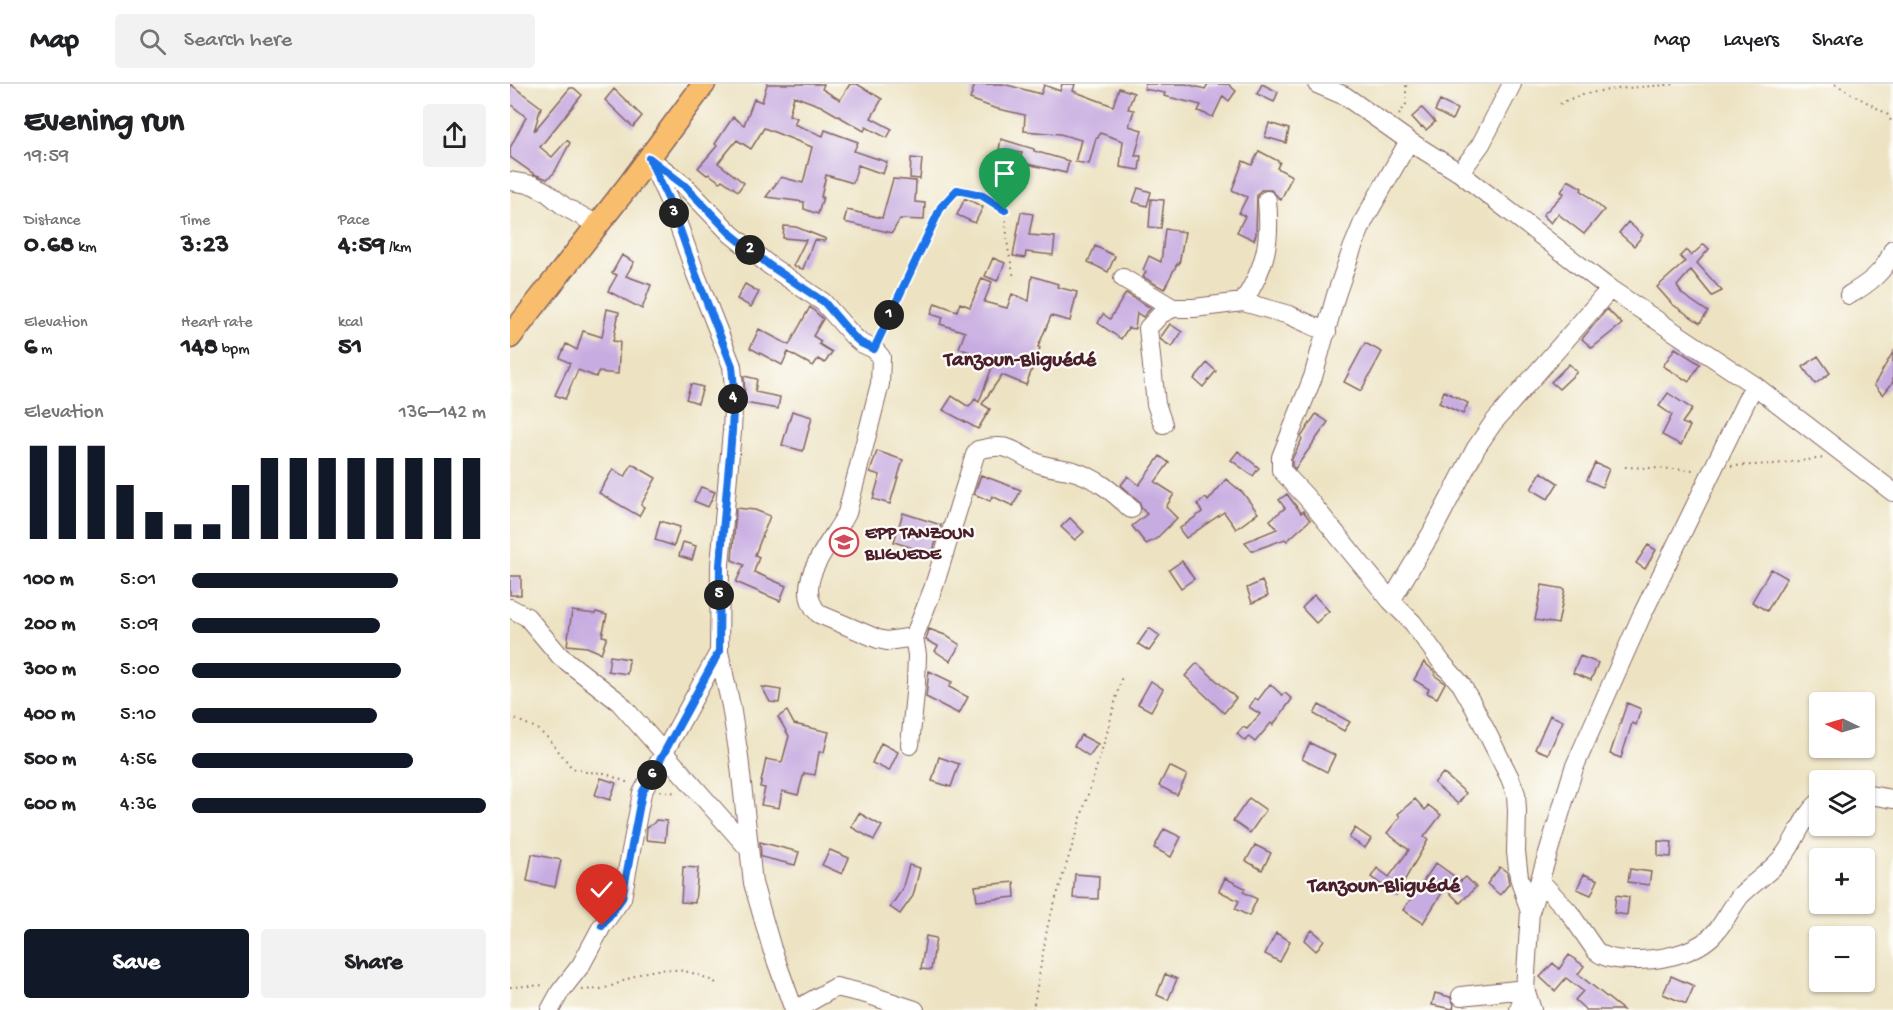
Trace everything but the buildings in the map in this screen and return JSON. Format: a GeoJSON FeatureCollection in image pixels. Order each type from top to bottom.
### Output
{"type":"FeatureCollection","features":[{"type":"Feature","properties":{"kind":"main road"},"geometry":{"type":"LineString","coordinates":[[510,337],[704,84]]}},
{"type":"Feature","properties":{"kind":"street"},"geometry":{"type":"LineString","coordinates":[[1317,84],[1345,96],[1391,129],[1460,173],[1610,289],[1754,385],[1893,492]]}},
{"type":"Feature","properties":{"kind":"street"},"geometry":{"type":"LineString","coordinates":[[1460,173],[1481,144],[1512,84]]}},
{"type":"Feature","properties":{"kind":"street"},"geometry":{"type":"LineString","coordinates":[[1409,141],[1360,230],[1344,270],[1313,377],[1281,457],[1281,470],[1323,517],[1390,601],[1413,623],[1442,663],[1461,684],[1488,732],[1516,794],[1517,860],[1530,912]]}},
{"type":"Feature","properties":{"kind":"street"},"geometry":{"type":"LineString","coordinates":[[649,158],[685,186],[731,234],[769,265],[824,302],[853,336],[874,349],[881,357],[880,384],[847,513],[815,564],[810,597],[813,608],[819,614],[878,639],[887,641],[914,637]]}},
{"type":"Feature","properties":{"kind":"street"},"geometry":{"type":"LineString","coordinates":[[649,158],[672,207],[732,366],[734,388],[720,565],[719,652],[739,757],[753,883],[772,949],[795,1010],[836,987],[915,1010]]}},
{"type":"Feature","properties":{"kind":"street"},"geometry":{"type":"LineString","coordinates":[[510,181],[533,185],[545,191],[566,207],[598,225]]}},
{"type":"Feature","properties":{"kind":"street"},"geometry":{"type":"LineString","coordinates":[[1243,302],[1251,290],[1268,249],[1270,224],[1267,200]]}},
{"type":"Feature","properties":{"kind":"street"},"geometry":{"type":"LineString","coordinates":[[1849,296],[1870,282],[1890,260],[1893,249]]}},
{"type":"Feature","properties":{"kind":"street"},"geometry":{"type":"LineString","coordinates":[[1123,278],[1173,308]]}},
{"type":"Feature","properties":{"kind":"street"},"geometry":{"type":"LineString","coordinates":[[1390,601],[1432,532],[1476,448],[1493,423],[1610,289]]}},
{"type":"Feature","properties":{"kind":"street"},"geometry":{"type":"LineString","coordinates":[[1163,424],[1156,404],[1148,328],[1161,314],[1173,308],[1243,302],[1289,315],[1327,332]]}},
{"type":"Feature","properties":{"kind":"street"},"geometry":{"type":"LineString","coordinates":[[1519,1010],[1525,989],[1530,912],[1574,768],[1641,617],[1754,385]]}},
{"type":"Feature","properties":{"kind":"street"},"geometry":{"type":"LineString","coordinates":[[910,744],[916,683],[917,655],[914,637],[933,589],[978,450],[1004,447],[1016,450],[1043,465],[1076,472],[1109,488],[1131,509]]}},
{"type":"Feature","properties":{"kind":"street"},"geometry":{"type":"LineString","coordinates":[[510,608],[526,617],[560,656],[619,702],[748,848]]}},
{"type":"Feature","properties":{"kind":"street"},"geometry":{"type":"LineString","coordinates":[[550,1010],[622,898],[642,793],[719,652]]}},
{"type":"Feature","properties":{"kind":"street"},"geometry":{"type":"LineString","coordinates":[[1875,796],[1893,799]]}},
{"type":"Feature","properties":{"kind":"street"},"geometry":{"type":"LineString","coordinates":[[1540,881],[1569,912],[1596,951],[1602,956],[1628,960],[1664,957],[1705,943],[1711,938],[1736,902],[1785,854],[1800,833],[1809,814]]}},
{"type":"Feature","properties":{"kind":"street"},"geometry":{"type":"LineString","coordinates":[[1461,996],[1525,989]]}},
{"type":"Feature","properties":{"kind":"street"},"geometry":{"type":"LineString","coordinates":[[1525,989],[1532,1010]]}},
{"type":"Feature","properties":{"kind":"path"},"geometry":{"type":"LineString","coordinates":[[1391,129],[1406,104],[1406,84]]}},
{"type":"Feature","properties":{"kind":"path"},"geometry":{"type":"LineString","coordinates":[[1560,104],[1571,97],[1591,93],[1676,84]]}},
{"type":"Feature","properties":{"kind":"path"},"geometry":{"type":"LineString","coordinates":[[1835,84],[1887,114],[1893,124]]}},
{"type":"Feature","properties":{"kind":"path"},"geometry":{"type":"LineString","coordinates":[[874,349],[941,207],[957,190],[981,195],[1005,210],[1008,248],[1014,278]]}},
{"type":"Feature","properties":{"kind":"path"},"geometry":{"type":"LineString","coordinates":[[1625,467],[1681,471],[1774,464],[1844,455]]}},
{"type":"Feature","properties":{"kind":"path"},"geometry":{"type":"LineString","coordinates":[[1033,1010],[1052,906],[1107,733],[1122,676]]}},
{"type":"Feature","properties":{"kind":"path"},"geometry":{"type":"LineString","coordinates":[[510,717],[536,728],[548,738],[572,768],[604,773],[631,784],[642,793],[664,792],[698,796],[704,800]]}},
{"type":"Feature","properties":{"kind":"path"},"geometry":{"type":"LineString","coordinates":[[510,987],[549,985],[560,992],[606,988],[642,973],[684,970],[702,975],[716,983]]}},
{"type":"Feature","properties":{"kind":"place","name":"EPP TANZOUN BLIGUEDE"},"geometry":{"type":"Point","coordinates":[844,542]}},
{"type":"Feature","properties":{"kind":"district","name":"Tanzoun-Bliguédé"},"geometry":{"type":"Point","coordinates":[1020,358]}},
{"type":"Feature","properties":{"kind":"district","name":"Tanzoun-Bliguédé"},"geometry":{"type":"Point","coordinates":[1384,884]}},
{"type":"Feature","properties":{"kind":"route"},"geometry":{"type":"LineString","coordinates":[[602,926],[622,898],[642,793],[719,652],[720,565],[730,466],[734,388],[732,366],[672,207],[649,158],[685,186],[731,234],[769,265],[824,302],[853,336],[874,349],[941,207],[957,190],[981,195],[1005,210]]}}]}
